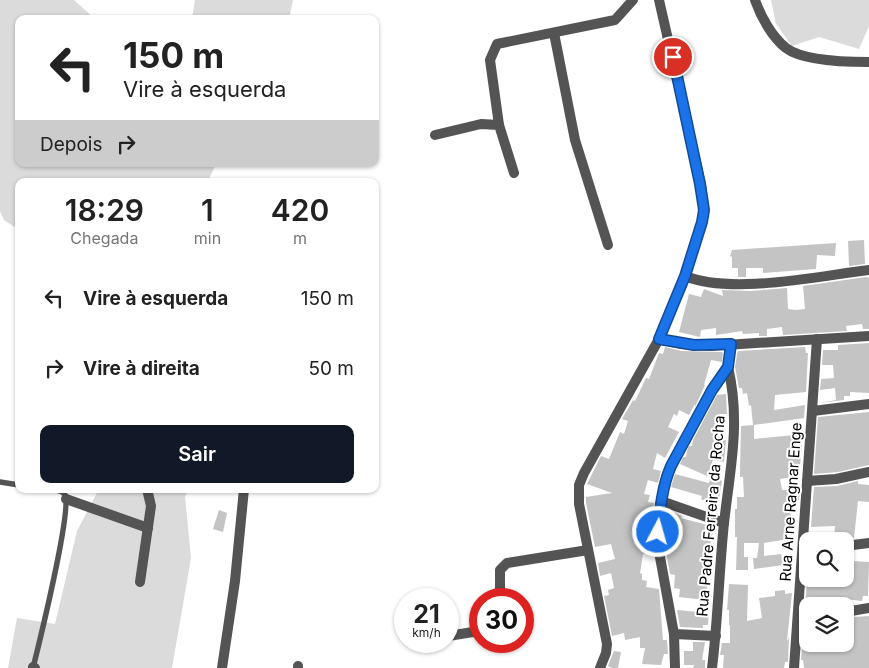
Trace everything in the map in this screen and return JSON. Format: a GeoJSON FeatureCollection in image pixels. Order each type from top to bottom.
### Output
{"type":"FeatureCollection","features":[{"type":"Feature","properties":{"kind":"street"},"geometry":{"type":"LineString","coordinates":[[514,173],[499,125],[490,60],[497,44],[615,20],[633,0]]}},
{"type":"Feature","properties":{"kind":"street"},"geometry":{"type":"LineString","coordinates":[[600,668],[606,653],[607,644],[579,504],[579,485],[659,339],[685,276],[704,210],[703,197],[659,0]]}},
{"type":"Feature","properties":{"kind":"street"},"geometry":{"type":"LineString","coordinates":[[755,0],[768,27],[786,48],[806,56],[851,62],[869,62]]}},
{"type":"Feature","properties":{"kind":"street"},"geometry":{"type":"LineString","coordinates":[[554,33],[575,140],[608,245]]}},
{"type":"Feature","properties":{"kind":"street"},"geometry":{"type":"LineString","coordinates":[[435,135],[481,124],[499,125]]}},
{"type":"Feature","properties":{"kind":"street"},"geometry":{"type":"LineString","coordinates":[[685,276],[706,282],[762,283],[869,270]]}},
{"type":"Feature","properties":{"kind":"street"},"geometry":{"type":"LineString","coordinates":[[659,339],[688,344],[731,344],[869,336]]}},
{"type":"Feature","properties":{"kind":"street","name":"Rua Arne Ragnar Enge"},"geometry":{"type":"LineString","coordinates":[[806,532],[818,339]]}},
{"type":"Feature","properties":{"kind":"street","name":"Rua Padre Ferreira da Rocha"},"geometry":{"type":"LineString","coordinates":[[712,668],[724,523],[731,479],[735,416],[732,384],[728,367],[731,344]]}},
{"type":"Feature","properties":{"kind":"street","name":"Rua Padre Ferreira da Rocha"},"geometry":{"type":"LineString","coordinates":[[675,668],[674,634],[658,546],[661,500],[666,477],[671,466],[712,390],[728,367]]}},
{"type":"Feature","properties":{"kind":"street"},"geometry":{"type":"LineString","coordinates":[[813,411],[869,404]]}},
{"type":"Feature","properties":{"kind":"street"},"geometry":{"type":"LineString","coordinates":[[808,481],[836,479],[869,472]]}},
{"type":"Feature","properties":{"kind":"street"},"geometry":{"type":"LineString","coordinates":[[140,582],[151,506],[148,493]]}},
{"type":"Feature","properties":{"kind":"street"},"geometry":{"type":"LineString","coordinates":[[222,668],[236,580],[244,493]]}},
{"type":"Feature","properties":{"kind":"street"},"geometry":{"type":"LineString","coordinates":[[66,499],[148,528]]}},
{"type":"Feature","properties":{"kind":"street"},"geometry":{"type":"LineString","coordinates":[[661,500],[724,523]]}},
{"type":"Feature","properties":{"kind":"street"},"geometry":{"type":"LineString","coordinates":[[854,544],[869,542]]}},
{"type":"Feature","properties":{"kind":"street"},"geometry":{"type":"LineString","coordinates":[[500,588],[500,570],[507,563],[588,550]]}},
{"type":"Feature","properties":{"kind":"street"},"geometry":{"type":"LineString","coordinates":[[854,610],[869,608]]}},
{"type":"Feature","properties":{"kind":"street"},"geometry":{"type":"LineString","coordinates":[[674,634],[716,636]]}},
{"type":"Feature","properties":{"kind":"street","name":"Rua Arne Ragnar Enge"},"geometry":{"type":"LineString","coordinates":[[794,668],[799,636]]}},
{"type":"Feature","properties":{"kind":"lane"},"geometry":{"type":"LineString","coordinates":[[0,482],[15,484]]}},
{"type":"Feature","properties":{"kind":"lane"},"geometry":{"type":"LineString","coordinates":[[34,668],[64,524],[66,499],[63,493]]}},
{"type":"Feature","properties":{"kind":"shaded area"},"geometry":{"type":"Polygon","coordinates":[[[0,0],[74,0],[91,15],[15,15],[15,167],[215,167],[209,178],[15,178],[15,227],[4,220],[0,211],[0,0]]]}},
{"type":"Feature","properties":{"kind":"shaded area"},"geometry":{"type":"Polygon","coordinates":[[[195,0],[293,0],[290,15],[193,15],[195,0]]]}},
{"type":"Feature","properties":{"kind":"shaded area"},"geometry":{"type":"Polygon","coordinates":[[[771,0],[869,0],[869,26],[859,49],[819,37],[792,46],[776,24],[771,0]]]}},
{"type":"Feature","properties":{"kind":"shaded area"},"geometry":{"type":"Polygon","coordinates":[[[97,493],[187,493],[185,496],[191,558],[172,668],[8,668],[17,618],[55,624],[77,531],[97,493]]]}},
{"type":"Feature","properties":{"kind":"building"},"geometry":{"type":"Polygon","coordinates":[[[864,240],[865,264],[849,266],[848,241],[864,240]]]}},
{"type":"Feature","properties":{"kind":"building"},"geometry":{"type":"Polygon","coordinates":[[[836,243],[835,256],[817,255],[816,269],[763,273],[763,268],[746,268],[746,277],[738,277],[738,268],[732,268],[732,257],[730,256],[732,250],[836,243]]]}},
{"type":"Feature","properties":{"kind":"building"},"geometry":{"type":"Polygon","coordinates":[[[869,278],[869,329],[863,329],[862,324],[846,326],[847,331],[783,335],[782,327],[767,329],[767,336],[759,336],[759,333],[743,334],[742,331],[716,335],[716,328],[701,330],[700,337],[679,332],[689,294],[701,297],[704,289],[723,296],[722,290],[751,291],[787,288],[788,309],[796,310],[805,309],[803,286],[869,278]]]}},
{"type":"Feature","properties":{"kind":"building"},"geometry":{"type":"Polygon","coordinates":[[[869,343],[869,393],[850,392],[850,396],[844,396],[844,400],[819,403],[836,400],[835,388],[820,390],[821,379],[834,378],[833,365],[822,365],[823,350],[838,350],[838,345],[869,343]]]}},
{"type":"Feature","properties":{"kind":"building"},"geometry":{"type":"Polygon","coordinates":[[[665,347],[682,351],[722,352],[723,354],[722,362],[711,360],[705,385],[695,407],[695,404],[689,415],[679,410],[677,416],[674,414],[668,427],[679,432],[665,458],[657,453],[653,469],[661,471],[658,483],[648,480],[644,494],[650,495],[648,502],[654,503],[651,542],[647,541],[646,554],[643,554],[640,573],[642,574],[642,580],[647,581],[646,587],[659,589],[663,640],[667,640],[668,654],[664,654],[661,665],[642,664],[645,648],[640,648],[640,637],[625,640],[624,633],[612,636],[604,596],[609,595],[608,590],[614,588],[611,573],[600,576],[598,563],[615,559],[611,544],[595,547],[586,497],[612,493],[587,484],[601,456],[609,459],[620,432],[624,434],[628,421],[622,419],[633,400],[635,401],[646,378],[649,379],[659,353],[663,354],[665,347]]]}},
{"type":"Feature","properties":{"kind":"building"},"geometry":{"type":"Polygon","coordinates":[[[805,347],[806,353],[808,353],[806,392],[775,395],[774,410],[805,405],[804,418],[754,425],[754,439],[803,434],[799,476],[780,479],[782,490],[800,489],[799,500],[789,502],[792,525],[786,526],[788,539],[764,543],[764,556],[781,554],[783,565],[754,569],[753,558],[757,558],[759,543],[744,543],[744,557],[748,557],[748,570],[736,570],[737,537],[735,537],[735,509],[737,509],[737,497],[744,497],[743,477],[740,477],[741,426],[753,425],[751,405],[749,406],[747,393],[743,394],[742,388],[739,388],[735,367],[737,354],[738,351],[805,347]]]}},
{"type":"Feature","properties":{"kind":"building"},"geometry":{"type":"Polygon","coordinates":[[[726,394],[727,414],[719,414],[718,433],[722,436],[721,440],[726,440],[724,462],[713,460],[707,476],[680,464],[683,457],[686,457],[689,446],[692,446],[693,440],[717,395],[726,394]]]}},
{"type":"Feature","properties":{"kind":"building"},"geometry":{"type":"Polygon","coordinates":[[[869,412],[869,465],[838,472],[814,474],[818,417],[869,412]]]}},
{"type":"Feature","properties":{"kind":"building"},"geometry":{"type":"Polygon","coordinates":[[[675,474],[709,483],[711,476],[722,481],[718,506],[701,499],[702,496],[671,487],[675,474]]]}},
{"type":"Feature","properties":{"kind":"building"},"geometry":{"type":"Polygon","coordinates":[[[858,481],[858,484],[869,485],[869,502],[858,501],[854,538],[854,532],[835,532],[835,526],[811,527],[814,487],[837,486],[858,481]]]}},
{"type":"Feature","properties":{"kind":"building"},"geometry":{"type":"Polygon","coordinates":[[[219,510],[227,513],[223,532],[213,529],[219,510]]]}},
{"type":"Feature","properties":{"kind":"building"},"geometry":{"type":"Polygon","coordinates":[[[667,510],[682,516],[681,518],[711,526],[711,531],[713,531],[704,572],[709,573],[705,600],[679,597],[680,589],[674,588],[675,575],[670,574],[665,546],[667,510]]]}},
{"type":"Feature","properties":{"kind":"building"},"geometry":{"type":"Polygon","coordinates":[[[854,561],[869,562],[868,596],[863,596],[862,601],[854,600],[854,597],[806,597],[806,587],[854,587],[854,561]]]}},
{"type":"Feature","properties":{"kind":"building"},"geometry":{"type":"Polygon","coordinates":[[[729,584],[748,585],[747,621],[762,618],[759,598],[775,596],[775,591],[785,590],[785,594],[792,593],[787,641],[789,638],[788,662],[785,662],[784,668],[723,668],[724,655],[720,655],[722,643],[730,643],[729,610],[727,610],[729,584]]]}},
{"type":"Feature","properties":{"kind":"building"},"geometry":{"type":"Polygon","coordinates":[[[677,610],[709,613],[708,625],[703,625],[703,628],[680,627],[677,610]]]}},
{"type":"Feature","properties":{"kind":"building"},"geometry":{"type":"Polygon","coordinates":[[[869,616],[869,668],[804,668],[803,660],[801,660],[802,652],[854,652],[854,617],[869,616]]]}},
{"type":"Feature","properties":{"kind":"building"},"geometry":{"type":"Polygon","coordinates":[[[693,642],[705,642],[702,660],[705,660],[705,668],[693,668],[694,665],[684,665],[684,651],[693,651],[693,642]]]}},
{"type":"Feature","properties":{"kind":"building"},"geometry":{"type":"Polygon","coordinates":[[[614,651],[621,652],[618,668],[608,666],[614,651]]]}},
{"type":"Feature","properties":{"kind":"route"},"geometry":{"type":"LineString","coordinates":[[658,532],[661,500],[666,477],[712,390],[728,367],[731,344],[694,345],[659,339],[685,276],[704,210],[703,197],[673,57]]}}]}
